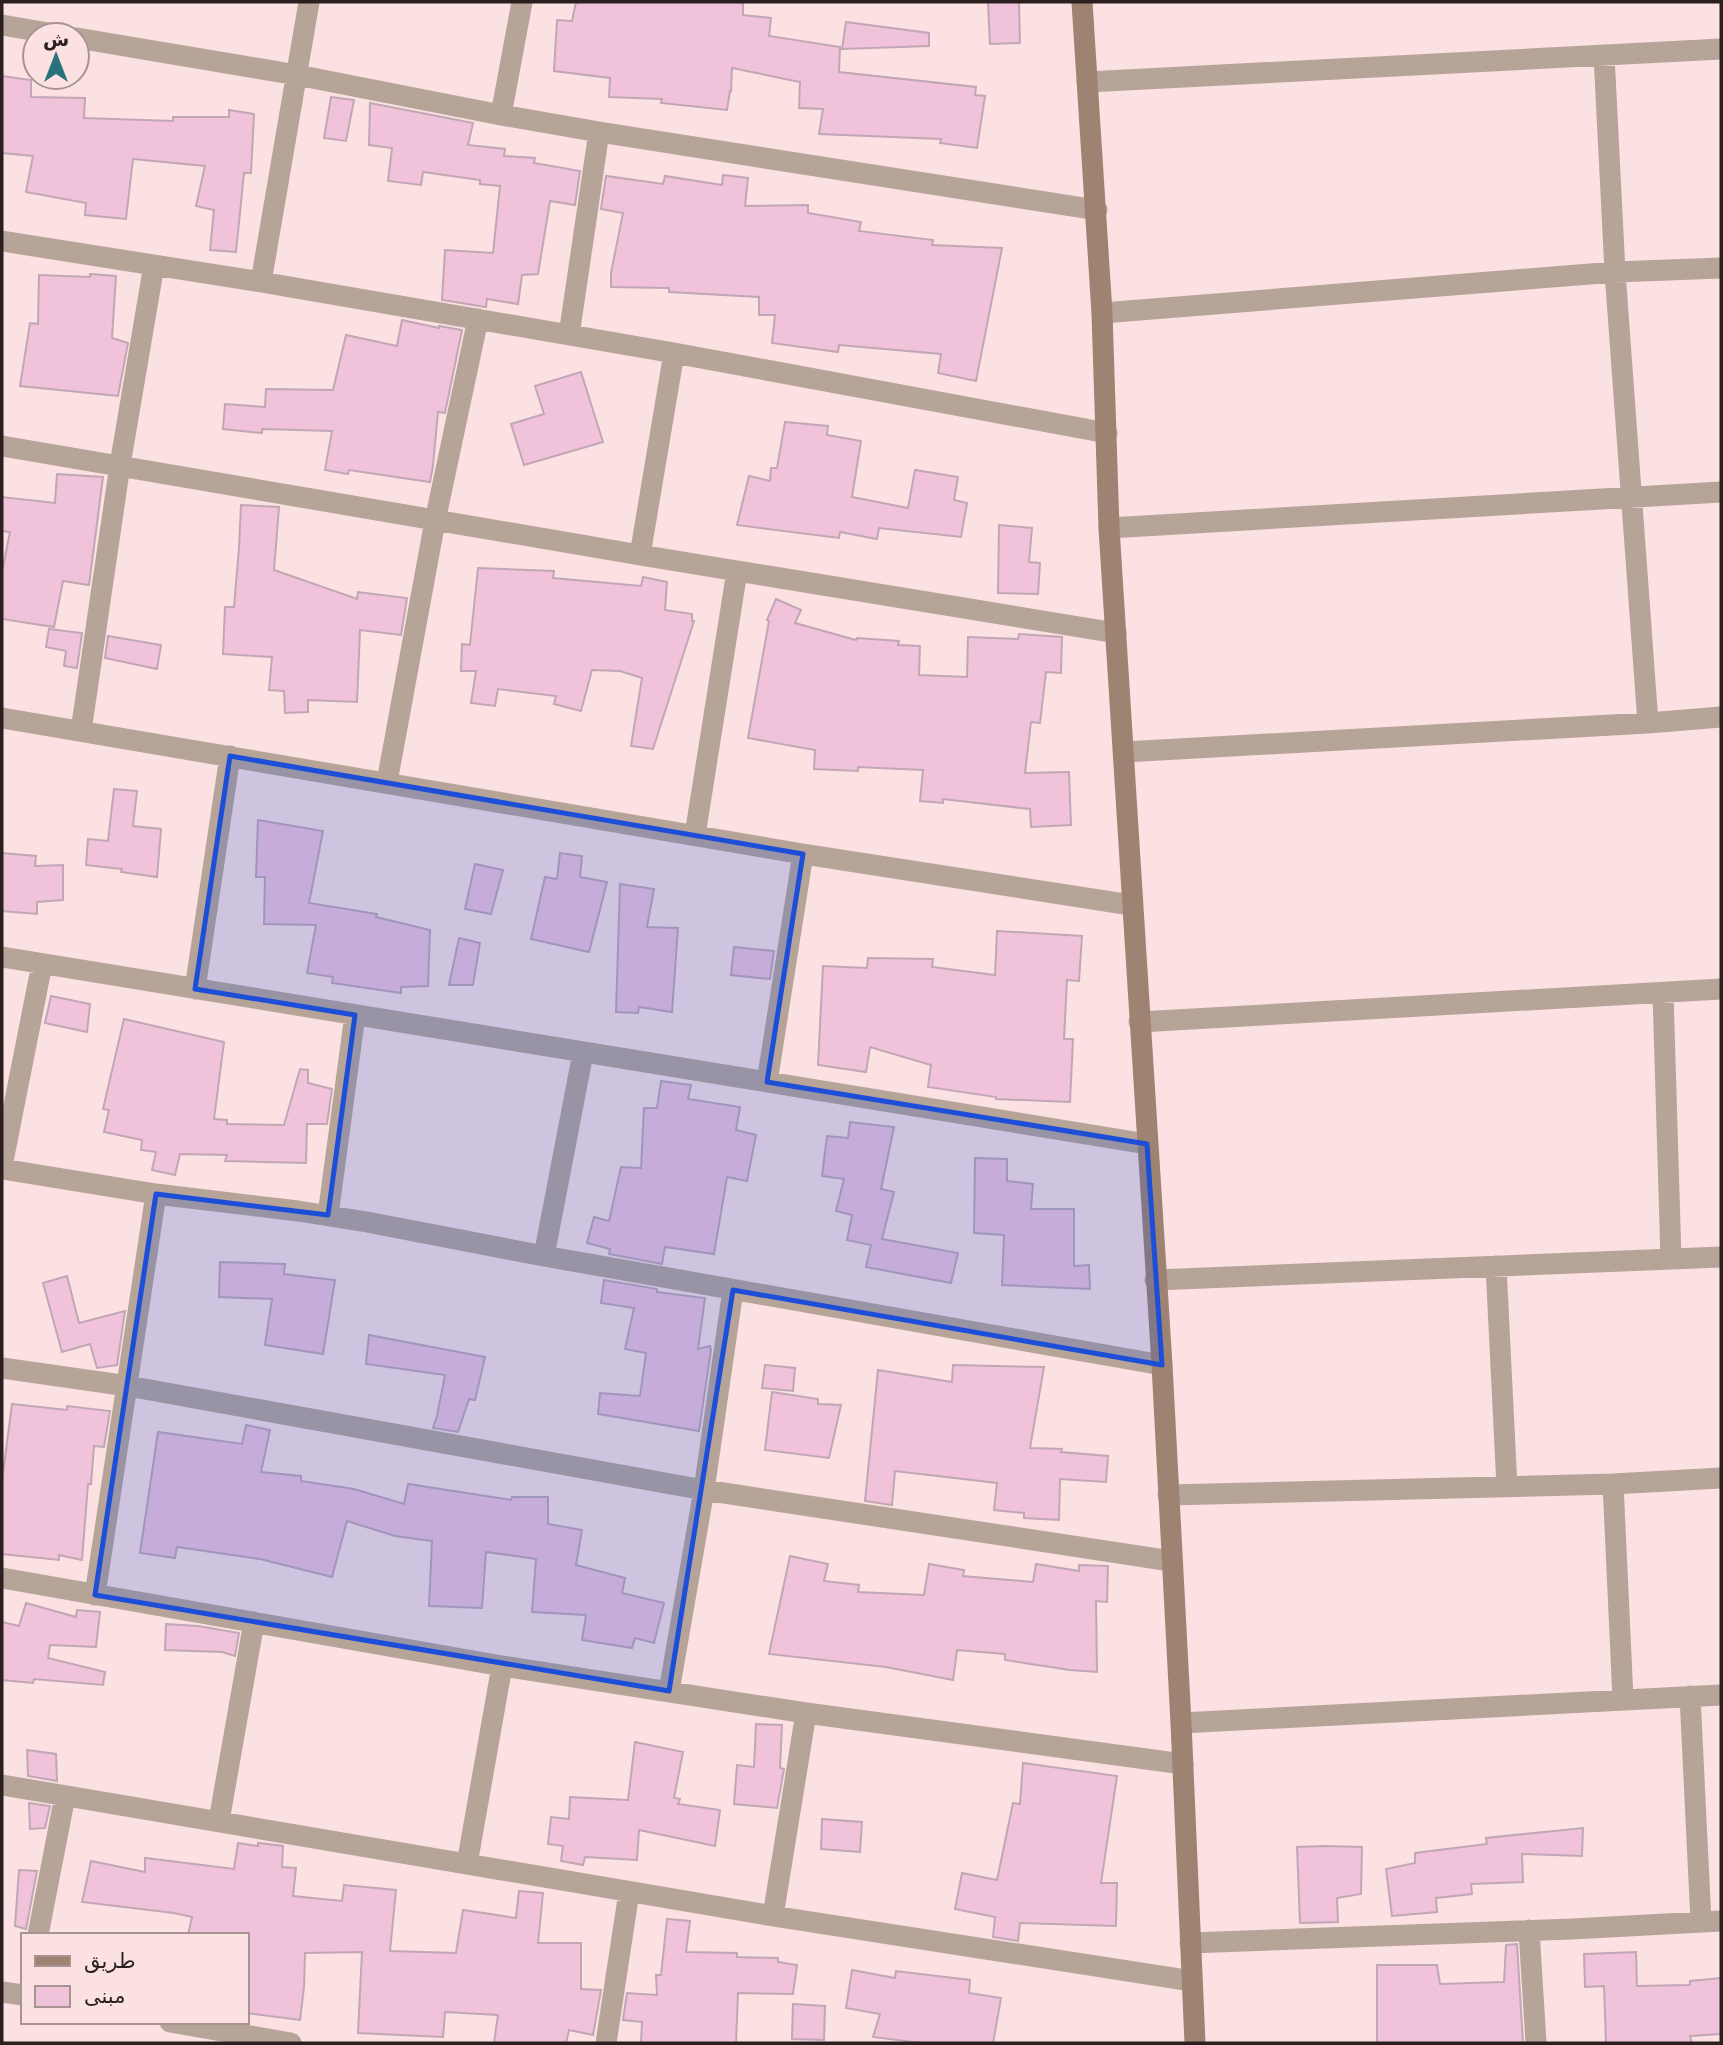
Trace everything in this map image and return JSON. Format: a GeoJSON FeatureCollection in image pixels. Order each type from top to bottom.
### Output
{"type":"FeatureCollection","features":[{"type":"Feature","properties":{"kind":"street"},"geometry":{"type":"LineString","coordinates":[[261,282],[309,2]]}},
{"type":"Feature","properties":{"kind":"street"},"geometry":{"type":"LineString","coordinates":[[501,115],[522,2]]}},
{"type":"Feature","properties":{"kind":"street"},"geometry":{"type":"LineString","coordinates":[[1082,2],[1097,210],[1109,528],[1131,905],[1162,1365],[1195,2043]]}},
{"type":"Feature","properties":{"kind":"street"},"geometry":{"type":"LineString","coordinates":[[2,25],[21,28]]}},
{"type":"Feature","properties":{"kind":"street"},"geometry":{"type":"LineString","coordinates":[[91,40],[297,75],[599,132],[1097,210]]}},
{"type":"Feature","properties":{"kind":"street"},"geometry":{"type":"LineString","coordinates":[[1087,82],[1721,49]]}},
{"type":"Feature","properties":{"kind":"street"},"geometry":{"type":"LineString","coordinates":[[1604,55],[1615,272],[1648,723]]}},
{"type":"Feature","properties":{"kind":"street"},"geometry":{"type":"LineString","coordinates":[[569,335],[599,132]]}},
{"type":"Feature","properties":{"kind":"street"},"geometry":{"type":"LineString","coordinates":[[2,241],[261,282],[674,353],[1107,433]]}},
{"type":"Feature","properties":{"kind":"street"},"geometry":{"type":"LineString","coordinates":[[81,731],[120,465],[154,265]]}},
{"type":"Feature","properties":{"kind":"street"},"geometry":{"type":"LineString","coordinates":[[1102,313],[1615,272],[1721,268]]}},
{"type":"Feature","properties":{"kind":"street"},"geometry":{"type":"LineString","coordinates":[[387,782],[435,521],[478,319]]}},
{"type":"Feature","properties":{"kind":"street"},"geometry":{"type":"LineString","coordinates":[[640,555],[674,353]]}},
{"type":"Feature","properties":{"kind":"street"},"geometry":{"type":"LineString","coordinates":[[2,446],[435,521],[1116,633]]}},
{"type":"Feature","properties":{"kind":"street"},"geometry":{"type":"LineString","coordinates":[[1109,528],[1721,492]]}},
{"type":"Feature","properties":{"kind":"street"},"geometry":{"type":"LineString","coordinates":[[695,835],[737,571]]}},
{"type":"Feature","properties":{"kind":"street"},"geometry":{"type":"LineString","coordinates":[[1124,752],[1721,717]]}},
{"type":"Feature","properties":{"kind":"street"},"geometry":{"type":"LineString","coordinates":[[2,718],[803,854],[1131,905]]}},
{"type":"Feature","properties":{"kind":"street"},"geometry":{"type":"LineString","coordinates":[[195,989],[230,756]]}},
{"type":"Feature","properties":{"kind":"street"},"geometry":{"type":"LineString","coordinates":[[767,1082],[803,854]]}},
{"type":"Feature","properties":{"kind":"street"},"geometry":{"type":"LineString","coordinates":[[2,957],[1147,1144]]}},
{"type":"Feature","properties":{"kind":"street"},"geometry":{"type":"LineString","coordinates":[[42,964],[2,1167],[156,1194],[328,1215],[733,1290],[1162,1365]]}},
{"type":"Feature","properties":{"kind":"street"},"geometry":{"type":"LineString","coordinates":[[1139,1022],[1721,989]]}},
{"type":"Feature","properties":{"kind":"street"},"geometry":{"type":"LineString","coordinates":[[1663,993],[1671,1259]]}},
{"type":"Feature","properties":{"kind":"street"},"geometry":{"type":"LineString","coordinates":[[328,1215],[355,1015]]}},
{"type":"Feature","properties":{"kind":"street"},"geometry":{"type":"LineString","coordinates":[[544,1256],[583,1053]]}},
{"type":"Feature","properties":{"kind":"street"},"geometry":{"type":"LineString","coordinates":[[95,1595],[156,1194]]}},
{"type":"Feature","properties":{"kind":"street"},"geometry":{"type":"LineString","coordinates":[[1155,1280],[1721,1257]]}},
{"type":"Feature","properties":{"kind":"street"},"geometry":{"type":"LineString","coordinates":[[1496,1266],[1507,1487]]}},
{"type":"Feature","properties":{"kind":"street"},"geometry":{"type":"LineString","coordinates":[[668,1691],[704,1490],[733,1290]]}},
{"type":"Feature","properties":{"kind":"street"},"geometry":{"type":"LineString","coordinates":[[2,1368],[128,1386],[704,1490],[1171,1561]]}},
{"type":"Feature","properties":{"kind":"street"},"geometry":{"type":"LineString","coordinates":[[1168,1495],[1613,1484],[1721,1478]]}},
{"type":"Feature","properties":{"kind":"street"},"geometry":{"type":"LineString","coordinates":[[1613,1484],[1623,1699]]}},
{"type":"Feature","properties":{"kind":"street"},"geometry":{"type":"LineString","coordinates":[[2,1578],[502,1666],[806,1713],[1183,1764]]}},
{"type":"Feature","properties":{"kind":"street"},"geometry":{"type":"LineString","coordinates":[[219,1821],[254,1622]]}},
{"type":"Feature","properties":{"kind":"street"},"geometry":{"type":"LineString","coordinates":[[467,1864],[502,1666]]}},
{"type":"Feature","properties":{"kind":"street"},"geometry":{"type":"LineString","coordinates":[[1181,1723],[1721,1695]]}},
{"type":"Feature","properties":{"kind":"street"},"geometry":{"type":"LineString","coordinates":[[1190,1942],[1711,1922],[1690,1696]]}},
{"type":"Feature","properties":{"kind":"street"},"geometry":{"type":"LineString","coordinates":[[773,1916],[806,1713]]}},
{"type":"Feature","properties":{"kind":"street"},"geometry":{"type":"LineString","coordinates":[[2,1785],[773,1916],[1192,1981]]}},
{"type":"Feature","properties":{"kind":"street"},"geometry":{"type":"LineString","coordinates":[[38,1933],[65,1796]]}},
{"type":"Feature","properties":{"kind":"street"},"geometry":{"type":"LineString","coordinates":[[606,2043],[629,1892]]}},
{"type":"Feature","properties":{"kind":"street"},"geometry":{"type":"LineString","coordinates":[[1529,1930],[1536,2043]]}},
{"type":"Feature","properties":{"kind":"street"},"geometry":{"type":"LineString","coordinates":[[2,1992],[21,1995]]}},
{"type":"Feature","properties":{"kind":"street"},"geometry":{"type":"LineString","coordinates":[[172,2030],[291,2043]]}},
{"type":"Feature","properties":{"kind":"highlighted area"},"geometry":{"type":"Polygon","coordinates":[[[230,756],[803,854],[767,1082],[1147,1144],[1162,1365],[733,1290],[669,1691],[95,1595],[156,1194],[328,1215],[355,1015],[195,989],[230,756]]]}},
{"type":"Feature","properties":{"kind":"building"},"geometry":{"type":"Polygon","coordinates":[[[576,2],[743,2],[743,15],[771,18],[769,36],[840,47],[839,72],[976,87],[975,95],[985,96],[977,148],[940,143],[941,139],[819,134],[823,109],[799,108],[800,82],[732,68],[727,110],[661,103],[662,99],[609,97],[610,78],[554,71],[557,20],[572,21],[576,2]]]}},
{"type":"Feature","properties":{"kind":"building"},"geometry":{"type":"Polygon","coordinates":[[[988,2],[1019,2],[1020,43],[990,44],[988,2]]]}},
{"type":"Feature","properties":{"kind":"building"},"geometry":{"type":"Polygon","coordinates":[[[846,22],[929,33],[929,46],[842,49],[846,22]]]}},
{"type":"Feature","properties":{"kind":"building"},"geometry":{"type":"Polygon","coordinates":[[[2,76],[21,79],[21,91],[31,91],[31,97],[85,98],[84,118],[173,121],[173,117],[229,117],[229,110],[254,114],[251,173],[244,173],[236,252],[210,250],[214,210],[196,206],[205,166],[133,159],[126,219],[85,215],[86,203],[26,192],[33,156],[2,153],[2,76]]]}},
{"type":"Feature","properties":{"kind":"building"},"geometry":{"type":"Polygon","coordinates":[[[331,97],[354,100],[346,141],[324,138],[331,97]]]}},
{"type":"Feature","properties":{"kind":"building"},"geometry":{"type":"Polygon","coordinates":[[[370,103],[473,123],[468,145],[505,149],[504,156],[535,158],[534,163],[580,171],[575,205],[550,201],[538,274],[522,275],[518,304],[487,299],[486,307],[442,300],[445,250],[493,253],[500,186],[480,184],[480,180],[423,172],[421,185],[388,181],[392,148],[369,145],[370,103]]]}},
{"type":"Feature","properties":{"kind":"building"},"geometry":{"type":"Polygon","coordinates":[[[723,175],[748,178],[745,206],[808,205],[808,213],[861,222],[859,231],[933,240],[932,245],[1002,248],[976,381],[938,373],[941,354],[839,345],[838,352],[772,343],[775,315],[759,315],[759,297],[669,292],[669,288],[611,287],[611,273],[623,213],[601,209],[606,176],[663,184],[665,176],[722,185],[723,175]]]}},
{"type":"Feature","properties":{"kind":"building"},"geometry":{"type":"Polygon","coordinates":[[[90,274],[116,276],[112,338],[128,343],[118,396],[20,386],[30,323],[38,324],[39,275],[90,277],[90,274]]]}},
{"type":"Feature","properties":{"kind":"building"},"geometry":{"type":"Polygon","coordinates":[[[402,320],[462,330],[445,413],[438,412],[430,482],[349,470],[348,474],[325,470],[332,431],[262,429],[262,433],[223,429],[225,404],[265,407],[266,389],[333,390],[346,335],[397,346],[402,320]]]}},
{"type":"Feature","properties":{"kind":"building"},"geometry":{"type":"Polygon","coordinates":[[[581,372],[603,442],[524,465],[511,424],[544,414],[535,386],[581,372]]]}},
{"type":"Feature","properties":{"kind":"building"},"geometry":{"type":"Polygon","coordinates":[[[785,422],[828,426],[827,435],[861,441],[852,497],[908,508],[915,470],[958,477],[954,500],[967,503],[961,537],[879,528],[877,539],[840,532],[839,538],[737,525],[749,476],[770,481],[771,468],[777,468],[785,422]]]}},
{"type":"Feature","properties":{"kind":"building"},"geometry":{"type":"Polygon","coordinates":[[[57,474],[103,477],[89,585],[63,581],[54,627],[2,619],[2,572],[10,532],[2,531],[2,497],[55,503],[57,474]]]}},
{"type":"Feature","properties":{"kind":"building"},"geometry":{"type":"Polygon","coordinates":[[[241,505],[279,507],[274,570],[357,599],[358,592],[407,598],[401,635],[360,630],[357,702],[308,700],[308,712],[285,713],[284,691],[269,690],[272,657],[223,654],[225,607],[234,607],[241,505]]]}},
{"type":"Feature","properties":{"kind":"building"},"geometry":{"type":"Polygon","coordinates":[[[999,525],[1032,528],[1029,562],[1040,563],[1038,594],[998,593],[999,525]]]}},
{"type":"Feature","properties":{"kind":"building"},"geometry":{"type":"Polygon","coordinates":[[[478,568],[554,571],[553,578],[641,586],[643,577],[667,582],[665,610],[692,614],[694,621],[653,749],[631,746],[642,678],[620,671],[592,670],[581,711],[554,704],[556,696],[498,689],[495,706],[471,703],[476,671],[461,671],[462,644],[470,645],[478,568]]]}},
{"type":"Feature","properties":{"kind":"building"},"geometry":{"type":"Polygon","coordinates":[[[776,599],[801,610],[795,623],[856,640],[899,641],[898,645],[920,646],[919,675],[967,677],[968,637],[1018,639],[1019,634],[1062,637],[1061,673],[1046,672],[1040,723],[1031,722],[1025,773],[1069,772],[1071,825],[1031,827],[1030,809],[943,799],[943,803],[920,801],[923,770],[858,767],[858,771],[814,769],[815,750],[748,738],[769,621],[767,620],[776,599]]]}},
{"type":"Feature","properties":{"kind":"building"},"geometry":{"type":"Polygon","coordinates":[[[49,629],[82,633],[77,668],[64,666],[66,651],[46,647],[49,629]]]}},
{"type":"Feature","properties":{"kind":"building"},"geometry":{"type":"Polygon","coordinates":[[[108,636],[161,645],[157,669],[105,658],[108,636]]]}},
{"type":"Feature","properties":{"kind":"building"},"geometry":{"type":"Polygon","coordinates":[[[114,789],[137,791],[133,826],[161,829],[157,877],[86,865],[88,839],[108,841],[114,789]]]}},
{"type":"Feature","properties":{"kind":"building"},"geometry":{"type":"Polygon","coordinates":[[[258,820],[323,831],[309,903],[377,914],[376,917],[430,930],[428,986],[401,987],[401,993],[332,983],[333,977],[307,973],[316,925],[264,924],[265,877],[256,877],[258,820]]]}},
{"type":"Feature","properties":{"kind":"building"},"geometry":{"type":"Polygon","coordinates":[[[2,853],[36,856],[35,866],[63,865],[63,900],[37,902],[37,914],[2,911],[2,853]]]}},
{"type":"Feature","properties":{"kind":"building"},"geometry":{"type":"Polygon","coordinates":[[[560,853],[582,856],[580,877],[607,882],[589,952],[531,939],[545,877],[557,879],[560,853]]]}},
{"type":"Feature","properties":{"kind":"building"},"geometry":{"type":"Polygon","coordinates":[[[475,864],[503,870],[491,914],[465,909],[475,864]]]}},
{"type":"Feature","properties":{"kind":"building"},"geometry":{"type":"Polygon","coordinates":[[[620,884],[654,889],[647,927],[678,928],[672,1012],[639,1007],[638,1013],[616,1012],[620,884]]]}},
{"type":"Feature","properties":{"kind":"building"},"geometry":{"type":"Polygon","coordinates":[[[997,931],[1082,936],[1079,981],[1067,980],[1064,1039],[1073,1039],[1070,1102],[996,1099],[928,1087],[931,1065],[870,1047],[866,1072],[818,1065],[823,966],[867,968],[868,958],[933,959],[932,967],[995,975],[997,931]]]}},
{"type":"Feature","properties":{"kind":"building"},"geometry":{"type":"Polygon","coordinates":[[[459,938],[480,943],[473,985],[449,985],[459,938]]]}},
{"type":"Feature","properties":{"kind":"building"},"geometry":{"type":"Polygon","coordinates":[[[734,947],[774,951],[770,979],[731,975],[734,947]]]}},
{"type":"Feature","properties":{"kind":"building"},"geometry":{"type":"Polygon","coordinates":[[[51,996],[90,1004],[87,1032],[45,1023],[51,996]]]}},
{"type":"Feature","properties":{"kind":"building"},"geometry":{"type":"Polygon","coordinates":[[[124,1019],[224,1042],[214,1119],[227,1120],[227,1124],[284,1125],[300,1069],[308,1070],[308,1083],[332,1089],[327,1124],[307,1124],[306,1163],[225,1161],[227,1155],[180,1154],[175,1175],[152,1170],[156,1152],[141,1150],[142,1140],[104,1132],[109,1110],[103,1109],[124,1019]]]}},
{"type":"Feature","properties":{"kind":"building"},"geometry":{"type":"Polygon","coordinates":[[[661,1081],[691,1085],[688,1099],[740,1107],[736,1130],[756,1135],[747,1181],[727,1177],[714,1254],[665,1247],[662,1264],[609,1254],[610,1249],[587,1243],[594,1217],[609,1221],[621,1167],[641,1168],[644,1108],[657,1108],[661,1081]]]}},
{"type":"Feature","properties":{"kind":"building"},"geometry":{"type":"Polygon","coordinates":[[[850,1122],[894,1127],[881,1189],[894,1192],[882,1239],[958,1253],[951,1283],[866,1267],[871,1245],[847,1240],[852,1215],[836,1211],[844,1179],[822,1176],[827,1136],[848,1138],[850,1122]]]}},
{"type":"Feature","properties":{"kind":"building"},"geometry":{"type":"Polygon","coordinates":[[[975,1158],[1007,1159],[1007,1181],[1033,1184],[1031,1209],[1074,1209],[1074,1266],[1089,1265],[1090,1289],[1002,1285],[1004,1235],[974,1233],[975,1158]]]}},
{"type":"Feature","properties":{"kind":"building"},"geometry":{"type":"Polygon","coordinates":[[[220,1262],[285,1264],[284,1274],[335,1280],[323,1354],[265,1345],[272,1299],[219,1297],[220,1262]]]}},
{"type":"Feature","properties":{"kind":"building"},"geometry":{"type":"Polygon","coordinates":[[[67,1276],[79,1323],[125,1311],[117,1365],[97,1368],[90,1344],[62,1352],[43,1283],[67,1276]]]}},
{"type":"Feature","properties":{"kind":"building"},"geometry":{"type":"Polygon","coordinates":[[[604,1280],[657,1289],[657,1292],[705,1298],[698,1349],[710,1346],[711,1350],[699,1431],[598,1414],[600,1393],[640,1396],[646,1353],[625,1349],[634,1308],[601,1303],[604,1280]]]}},
{"type":"Feature","properties":{"kind":"building"},"geometry":{"type":"Polygon","coordinates":[[[369,1335],[485,1357],[475,1400],[469,1399],[458,1432],[433,1428],[445,1375],[366,1364],[369,1335]]]}},
{"type":"Feature","properties":{"kind":"building"},"geometry":{"type":"Polygon","coordinates":[[[765,1365],[795,1368],[793,1391],[762,1388],[765,1365]]]}},
{"type":"Feature","properties":{"kind":"building"},"geometry":{"type":"Polygon","coordinates":[[[953,1365],[1044,1367],[1030,1448],[1062,1449],[1061,1452],[1108,1456],[1106,1482],[1060,1479],[1059,1520],[1024,1518],[1024,1513],[994,1510],[997,1483],[895,1471],[892,1505],[865,1501],[878,1370],[952,1382],[953,1365]]]}},
{"type":"Feature","properties":{"kind":"building"},"geometry":{"type":"Polygon","coordinates":[[[772,1392],[818,1399],[818,1404],[841,1405],[829,1458],[765,1450],[772,1392]]]}},
{"type":"Feature","properties":{"kind":"building"},"geometry":{"type":"Polygon","coordinates":[[[12,1404],[110,1411],[104,1447],[94,1446],[82,1560],[59,1555],[59,1560],[2,1554],[2,1481],[12,1404]]]}},
{"type":"Feature","properties":{"kind":"building"},"geometry":{"type":"Polygon","coordinates":[[[246,1425],[270,1430],[261,1472],[301,1476],[301,1481],[354,1489],[404,1504],[408,1484],[511,1500],[512,1497],[548,1497],[548,1524],[582,1530],[576,1565],[625,1578],[622,1593],[664,1603],[654,1643],[635,1638],[632,1648],[582,1640],[586,1615],[532,1612],[536,1559],[486,1552],[482,1608],[429,1606],[432,1541],[395,1536],[347,1521],[332,1577],[260,1559],[177,1547],[175,1558],[140,1553],[158,1432],[242,1444],[246,1425]]]}},
{"type":"Feature","properties":{"kind":"building"},"geometry":{"type":"Polygon","coordinates":[[[790,1556],[828,1564],[824,1581],[859,1585],[858,1592],[924,1595],[929,1564],[964,1570],[963,1576],[1033,1582],[1036,1564],[1079,1571],[1079,1565],[1108,1566],[1107,1602],[1096,1601],[1097,1672],[1005,1660],[1005,1654],[957,1650],[953,1680],[886,1667],[769,1654],[790,1556]]]}},
{"type":"Feature","properties":{"kind":"building"},"geometry":{"type":"Polygon","coordinates":[[[26,1603],[76,1617],[77,1610],[100,1612],[96,1647],[50,1645],[48,1658],[105,1672],[103,1685],[34,1679],[33,1683],[2,1680],[2,1622],[19,1626],[26,1603]]]}},
{"type":"Feature","properties":{"kind":"building"},"geometry":{"type":"Polygon","coordinates":[[[166,1624],[239,1633],[235,1656],[222,1652],[165,1650],[166,1624]]]}},
{"type":"Feature","properties":{"kind":"building"},"geometry":{"type":"Polygon","coordinates":[[[756,1724],[782,1725],[780,1768],[784,1769],[777,1808],[734,1804],[737,1765],[754,1767],[756,1724]]]}},
{"type":"Feature","properties":{"kind":"building"},"geometry":{"type":"Polygon","coordinates":[[[635,1742],[683,1752],[674,1798],[680,1799],[678,1804],[720,1810],[715,1846],[639,1830],[637,1860],[585,1857],[583,1865],[561,1861],[563,1846],[548,1844],[551,1817],[569,1819],[570,1797],[628,1800],[635,1742]]]}},
{"type":"Feature","properties":{"kind":"building"},"geometry":{"type":"Polygon","coordinates":[[[27,1750],[56,1754],[57,1781],[28,1776],[27,1750]]]}},
{"type":"Feature","properties":{"kind":"building"},"geometry":{"type":"Polygon","coordinates":[[[1023,1763],[1117,1776],[1101,1883],[1117,1883],[1116,1926],[1020,1923],[1018,1941],[993,1937],[995,1917],[955,1909],[962,1873],[997,1880],[1013,1803],[1020,1804],[1023,1763]]]}},
{"type":"Feature","properties":{"kind":"building"},"geometry":{"type":"Polygon","coordinates":[[[29,1803],[50,1806],[45,1828],[30,1829],[29,1803]]]}},
{"type":"Feature","properties":{"kind":"building"},"geometry":{"type":"Polygon","coordinates":[[[822,1819],[862,1822],[860,1852],[821,1849],[822,1819]]]}},
{"type":"Feature","properties":{"kind":"building"},"geometry":{"type":"Polygon","coordinates":[[[1583,1828],[1582,1856],[1522,1854],[1523,1882],[1471,1884],[1472,1894],[1436,1898],[1437,1912],[1392,1916],[1386,1869],[1415,1863],[1415,1853],[1487,1844],[1486,1838],[1583,1828]]]}},
{"type":"Feature","properties":{"kind":"building"},"geometry":{"type":"Polygon","coordinates":[[[238,1843],[283,1846],[282,1867],[296,1868],[293,1896],[342,1901],[344,1885],[396,1890],[390,1951],[456,1953],[463,1910],[516,1918],[519,1891],[543,1893],[538,1943],[581,1943],[581,1989],[601,1990],[593,2035],[569,2030],[566,2043],[494,2043],[498,2015],[445,2012],[443,2037],[358,2033],[362,1952],[305,1953],[300,2020],[248,2013],[248,1933],[188,1933],[192,1917],[82,1902],[91,1861],[145,1872],[145,1858],[234,1869],[238,1843]]]}},
{"type":"Feature","properties":{"kind":"building"},"geometry":{"type":"Polygon","coordinates":[[[1297,1847],[1362,1847],[1361,1894],[1337,1898],[1338,1922],[1300,1923],[1297,1847]]]}},
{"type":"Feature","properties":{"kind":"building"},"geometry":{"type":"Polygon","coordinates":[[[19,1870],[37,1871],[26,1929],[15,1926],[19,1870]]]}},
{"type":"Feature","properties":{"kind":"building"},"geometry":{"type":"Polygon","coordinates":[[[667,1919],[690,1921],[686,1952],[737,1953],[737,1957],[778,1958],[778,1962],[797,1965],[793,1994],[738,1993],[736,2043],[641,2043],[642,2022],[623,2020],[627,1993],[657,1995],[656,1975],[661,1975],[667,1919]]]}},
{"type":"Feature","properties":{"kind":"building"},"geometry":{"type":"Polygon","coordinates":[[[1517,1944],[1523,2043],[1377,2043],[1377,1965],[1437,1965],[1440,1984],[1504,1982],[1506,1945],[1517,1944]]]}},
{"type":"Feature","properties":{"kind":"building"},"geometry":{"type":"Polygon","coordinates":[[[1636,1952],[1637,1986],[1690,1985],[1690,1981],[1721,1978],[1721,2034],[1690,2036],[1692,2043],[1606,2043],[1604,1986],[1585,1987],[1584,1954],[1636,1952]]]}},
{"type":"Feature","properties":{"kind":"building"},"geometry":{"type":"Polygon","coordinates":[[[852,1970],[895,1978],[896,1971],[970,1980],[969,1993],[1001,1998],[993,2043],[921,2043],[873,2037],[880,2014],[846,2008],[852,1970]]]}},
{"type":"Feature","properties":{"kind":"building"},"geometry":{"type":"Polygon","coordinates":[[[793,2004],[825,2006],[824,2040],[792,2039],[793,2004]]]}}]}
